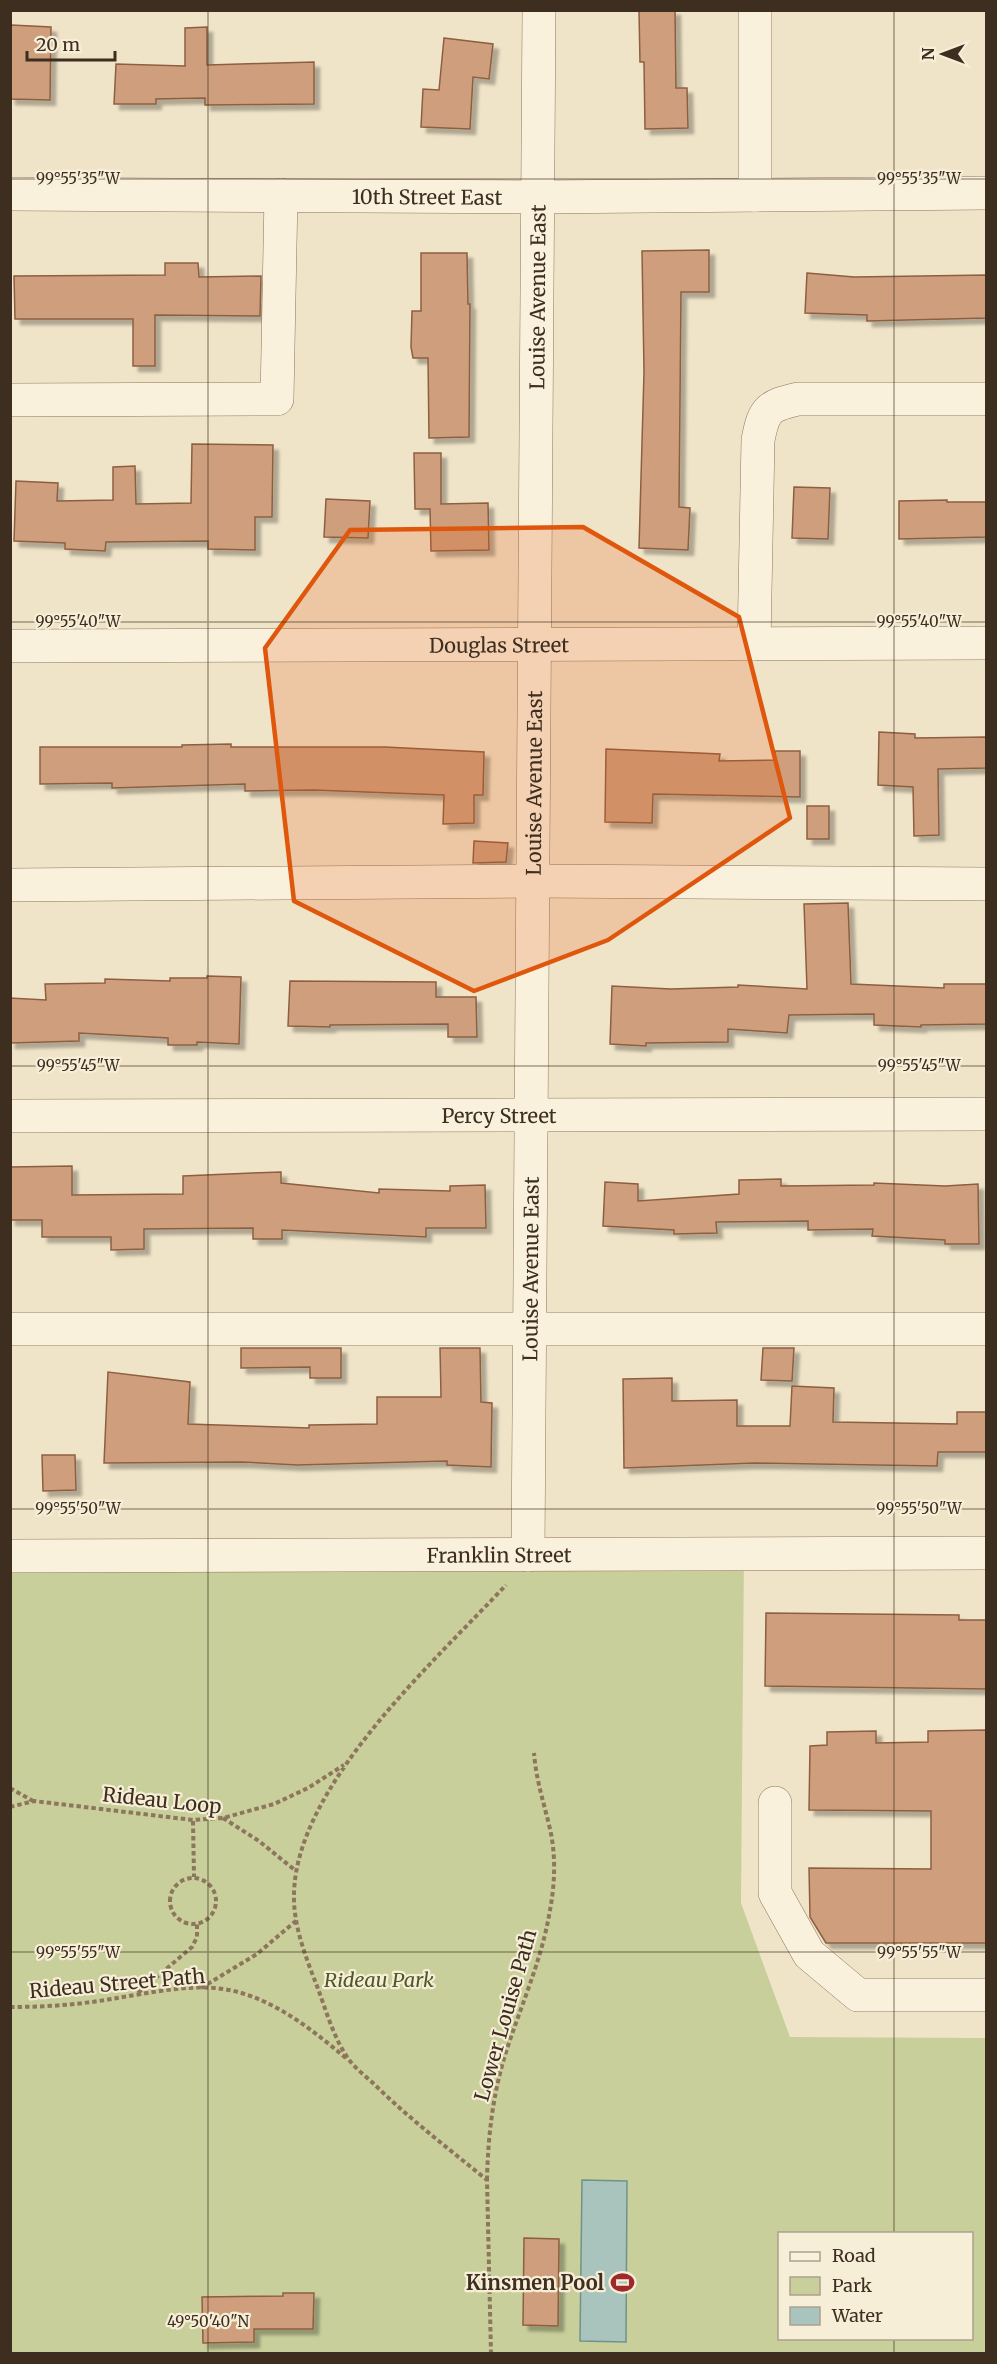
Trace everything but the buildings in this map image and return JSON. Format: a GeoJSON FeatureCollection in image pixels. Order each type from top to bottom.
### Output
{"type":"FeatureCollection","features":[{"type":"Feature","properties":{"kind":"street","name":"Louise Avenue East"},"geometry":{"type":"LineString","coordinates":[[528,1556],[539,10]]}},
{"type":"Feature","properties":{"kind":"street"},"geometry":{"type":"LineString","coordinates":[[755,10],[755,195]]}},
{"type":"Feature","properties":{"kind":"street","name":"10th Street East"},"geometry":{"type":"LineString","coordinates":[[10,194],[538,197],[987,193]]}},
{"type":"Feature","properties":{"kind":"street"},"geometry":{"type":"LineString","coordinates":[[10,400],[278,399],[281,195]]}},
{"type":"Feature","properties":{"kind":"street"},"geometry":{"type":"LineString","coordinates":[[754,644],[758,440],[762,418],[773,405],[798,399],[987,399]]}},
{"type":"Feature","properties":{"kind":"street","name":"Douglas Street"},"geometry":{"type":"LineString","coordinates":[[10,646],[987,643]]}},
{"type":"Feature","properties":{"kind":"street"},"geometry":{"type":"LineString","coordinates":[[10,885],[533,881],[987,884]]}},
{"type":"Feature","properties":{"kind":"street","name":"Percy Street"},"geometry":{"type":"LineString","coordinates":[[10,1116],[987,1114]]}},
{"type":"Feature","properties":{"kind":"street"},"geometry":{"type":"LineString","coordinates":[[10,1329],[987,1329]]}},
{"type":"Feature","properties":{"kind":"street","name":"Franklin Street"},"geometry":{"type":"LineString","coordinates":[[10,1556],[987,1553]]}},
{"type":"Feature","properties":{"kind":"street"},"geometry":{"type":"LineString","coordinates":[[775,1803],[775,1893],[809,1954],[858,1995],[987,1995]]}},
{"type":"Feature","properties":{"kind":"path"},"geometry":{"type":"LineString","coordinates":[[487,2180],[411,2120],[350,2061],[334,2029],[307,1960],[297,1920],[294,1896],[296,1871],[308,1833],[346,1762],[370,1730],[508,1583],[528,1556]]}},
{"type":"Feature","properties":{"kind":"path","name":"Lower Louise Path"},"geometry":{"type":"LineString","coordinates":[[491,2354],[487,2147],[495,2094],[507,2049],[536,1974],[550,1910],[553,1851],[550,1830],[536,1782],[534,1753]]}},
{"type":"Feature","properties":{"kind":"path"},"geometry":{"type":"LineString","coordinates":[[223,1818],[274,1804],[308,1788],[346,1762]]}},
{"type":"Feature","properties":{"kind":"path"},"geometry":{"type":"LineString","coordinates":[[10,1788],[34,1801]]}},
{"type":"Feature","properties":{"kind":"path","name":"Rideau Loop"},"geometry":{"type":"LineString","coordinates":[[10,1807],[34,1801],[193,1820],[223,1818],[259,1841],[296,1871]]}},
{"type":"Feature","properties":{"kind":"path"},"geometry":{"type":"LineString","coordinates":[[193,1820],[194,1877]]}},
{"type":"Feature","properties":{"kind":"path"},"geometry":{"type":"LineString","coordinates":[[194,1877],[208,1882],[213,1888],[217,1903],[211,1917],[197,1924],[182,1922],[172,1911],[170,1903],[174,1887],[179,1881],[194,1877]]}},
{"type":"Feature","properties":{"kind":"path"},"geometry":{"type":"LineString","coordinates":[[200,1989],[257,1954],[297,1920]]}},
{"type":"Feature","properties":{"kind":"path"},"geometry":{"type":"LineString","coordinates":[[136,1994],[192,1947],[197,1937],[197,1924]]}},
{"type":"Feature","properties":{"kind":"path","name":"Rideau Street Path"},"geometry":{"type":"LineString","coordinates":[[10,2007],[59,2006],[136,1994],[221,1989],[261,2001],[292,2017],[350,2061]]}},
{"type":"Feature","properties":{"kind":"highlighted area"},"geometry":{"type":"Polygon","coordinates":[[[583,527],[739,617],[790,818],[608,940],[474,991],[294,901],[265,648],[350,530],[583,527]]]}},
{"type":"Feature","properties":{"kind":"green space","name":"Rideau Park"},"geometry":{"type":"Polygon","coordinates":[[[744,1553],[741,1903],[790,2037],[986,2038],[986,2353],[11,2353],[10,1556],[744,1553]]]}},
{"type":"Feature","properties":{"kind":"water"},"geometry":{"type":"Polygon","coordinates":[[[582,2180],[627,2181],[626,2342],[580,2341],[582,2180]]]}},
{"type":"Feature","properties":{"kind":"place","name":"Kinsmen Pool"},"geometry":{"type":"Point","coordinates":[622,2282]}}]}
